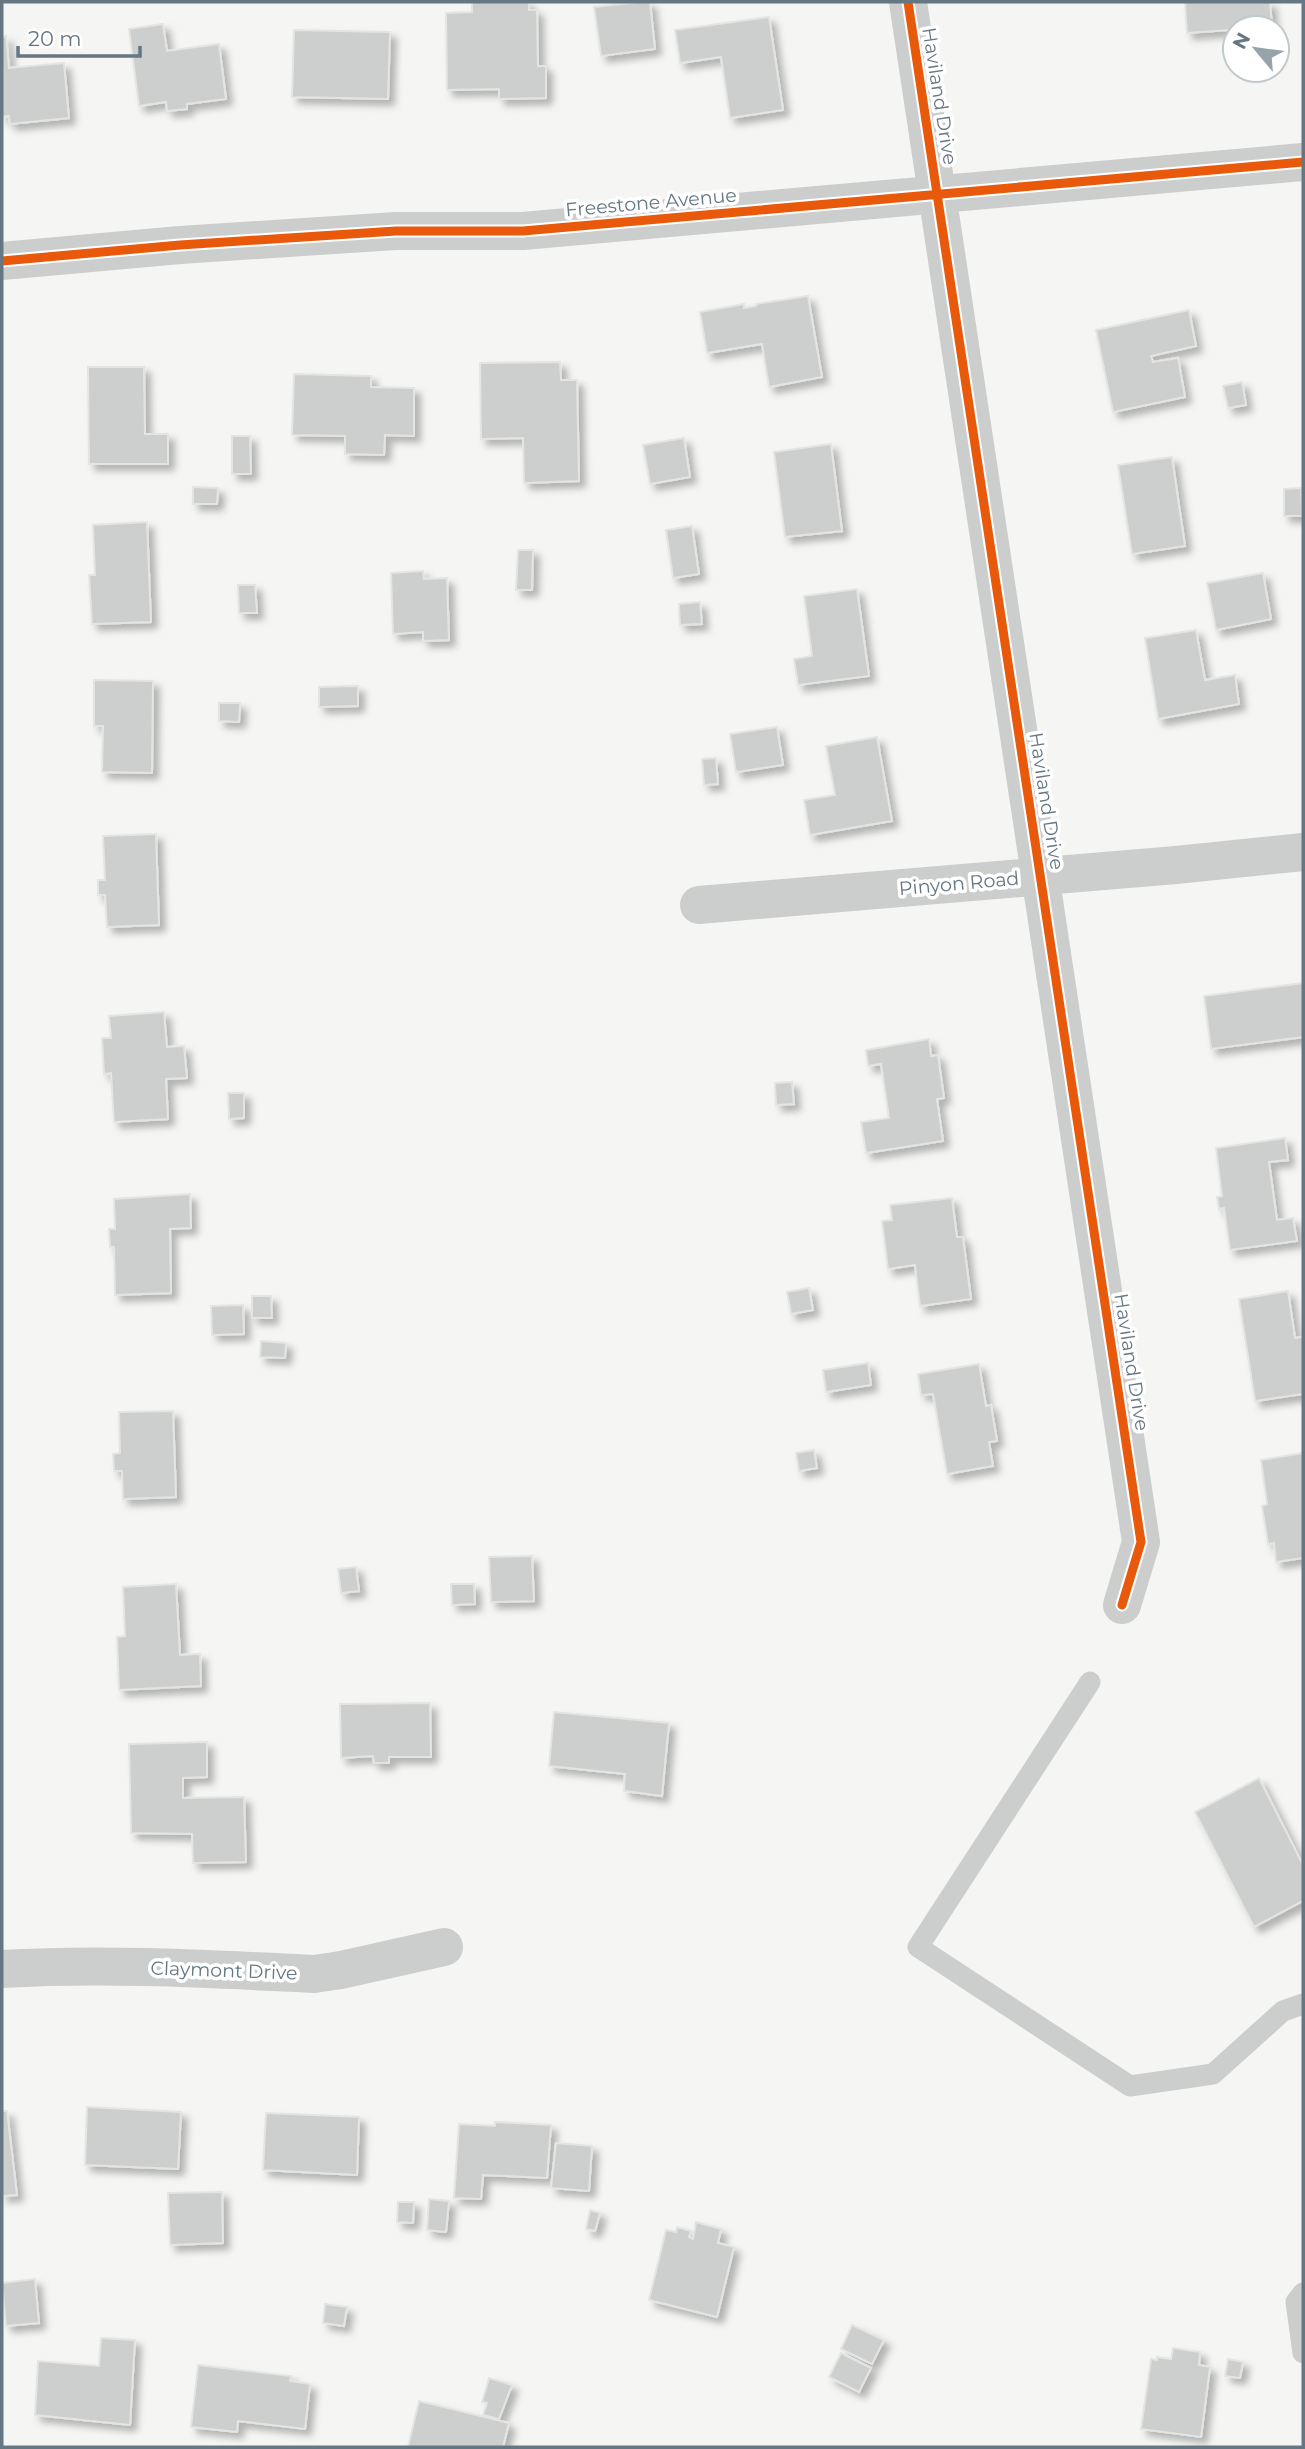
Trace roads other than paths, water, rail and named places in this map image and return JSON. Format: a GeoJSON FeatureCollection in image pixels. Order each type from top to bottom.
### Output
{"type":"FeatureCollection","features":[{"type":"Feature","properties":{"kind":"street","name":"Haviland Drive"},"geometry":{"type":"LineString","coordinates":[[908,2],[1141,1542],[1122,1605]]}},
{"type":"Feature","properties":{"kind":"street","name":"Freestone Avenue"},"geometry":{"type":"LineString","coordinates":[[2,261],[180,245],[396,231],[523,231],[1303,162]]}},
{"type":"Feature","properties":{"kind":"street","name":"Pinyon Road"},"geometry":{"type":"LineString","coordinates":[[699,905],[1177,866],[1303,852]]}},
{"type":"Feature","properties":{"kind":"street","name":"Claymont Drive"},"geometry":{"type":"LineString","coordinates":[[2,1969],[135,1966],[314,1974],[444,1947]]}},
{"type":"Feature","properties":{"kind":"lane"},"geometry":{"type":"LineString","coordinates":[[1090,1682],[918,1948],[1130,2086],[1213,2074],[1283,2011],[1303,2004]]}},
{"type":"Feature","properties":{"kind":"lane"},"geometry":{"type":"LineString","coordinates":[[1303,2293],[1296,2302],[1303,2353]]}}]}
